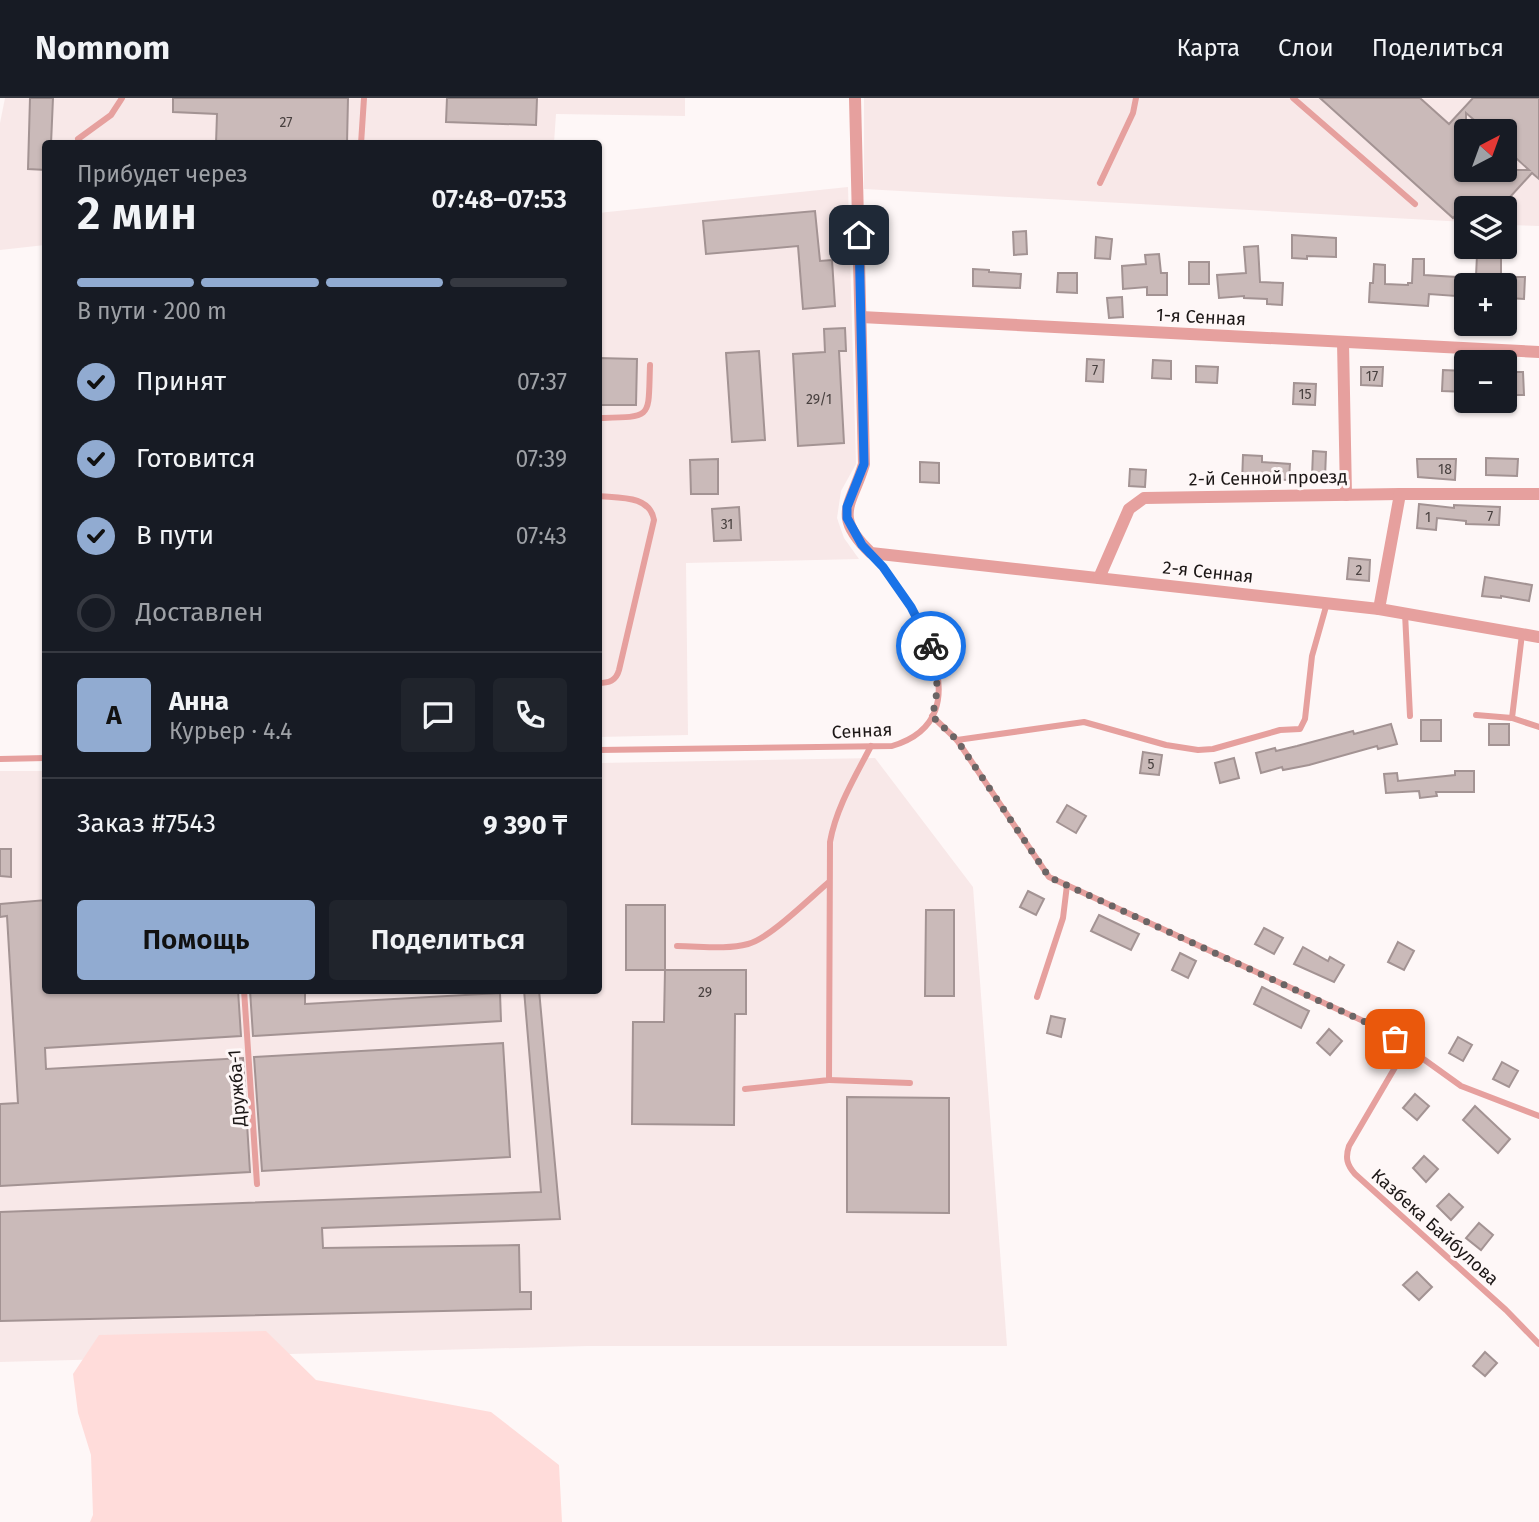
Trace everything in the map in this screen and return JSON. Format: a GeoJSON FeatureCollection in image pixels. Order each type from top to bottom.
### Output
{"type":"FeatureCollection","features":[{"type":"Feature","properties":{"kind":"street"},"geometry":{"type":"LineString","coordinates":[[855,98],[864,464],[847,507],[847,518],[871,553]]}},
{"type":"Feature","properties":{"kind":"street","name":"1-я Сенная"},"geometry":{"type":"LineString","coordinates":[[861,317],[1539,352]]}},
{"type":"Feature","properties":{"kind":"street"},"geometry":{"type":"LineString","coordinates":[[1343,342],[1346,495]]}},
{"type":"Feature","properties":{"kind":"street"},"geometry":{"type":"LineString","coordinates":[[1379,608],[1400,494]]}},
{"type":"Feature","properties":{"kind":"street","name":"2-й Сенной проезд"},"geometry":{"type":"LineString","coordinates":[[1099,578],[1129,509],[1138,501],[1153,497],[1539,495]]}},
{"type":"Feature","properties":{"kind":"street","name":"2-я Сенная"},"geometry":{"type":"LineString","coordinates":[[871,553],[1379,608],[1539,637]]}},
{"type":"Feature","properties":{"kind":"lane"},"geometry":{"type":"LineString","coordinates":[[78,139],[111,115],[122,98]]}},
{"type":"Feature","properties":{"kind":"lane"},"geometry":{"type":"LineString","coordinates":[[361,140],[364,98]]}},
{"type":"Feature","properties":{"kind":"lane"},"geometry":{"type":"LineString","coordinates":[[1100,183],[1133,113],[1136,98]]}},
{"type":"Feature","properties":{"kind":"lane"},"geometry":{"type":"LineString","coordinates":[[1293,98],[1415,204]]}},
{"type":"Feature","properties":{"kind":"lane"},"geometry":{"type":"LineString","coordinates":[[602,418],[635,417],[643,413],[648,404],[650,365]]}},
{"type":"Feature","properties":{"kind":"lane"},"geometry":{"type":"LineString","coordinates":[[602,496],[637,500],[646,504],[652,510],[654,520],[619,670],[615,679],[602,683]]}},
{"type":"Feature","properties":{"kind":"lane"},"geometry":{"type":"LineString","coordinates":[[871,553],[911,607],[930,644],[938,678],[938,695],[932,716],[957,740],[1049,877],[1383,1030],[1461,1086],[1539,1115]]}},
{"type":"Feature","properties":{"kind":"lane"},"geometry":{"type":"LineString","coordinates":[[957,740],[1084,722],[1166,745],[1198,750],[1213,749],[1268,732],[1300,729],[1305,719],[1312,656],[1327,603]]}},
{"type":"Feature","properties":{"kind":"lane"},"geometry":{"type":"LineString","coordinates":[[1405,613],[1410,716]]}},
{"type":"Feature","properties":{"kind":"lane"},"geometry":{"type":"LineString","coordinates":[[1512,718],[1522,634]]}},
{"type":"Feature","properties":{"kind":"lane"},"geometry":{"type":"LineString","coordinates":[[1476,715],[1512,718],[1539,727]]}},
{"type":"Feature","properties":{"kind":"lane","name":"Сенная"},"geometry":{"type":"LineString","coordinates":[[602,750],[892,746],[909,741],[932,716]]}},
{"type":"Feature","properties":{"kind":"lane"},"geometry":{"type":"LineString","coordinates":[[829,1080],[830,842],[833,825],[871,746]]}},
{"type":"Feature","properties":{"kind":"lane"},"geometry":{"type":"LineString","coordinates":[[0,759],[42,758]]}},
{"type":"Feature","properties":{"kind":"lane"},"geometry":{"type":"LineString","coordinates":[[677,946],[735,947],[751,944],[830,882]]}},
{"type":"Feature","properties":{"kind":"lane"},"geometry":{"type":"LineString","coordinates":[[1037,997],[1063,918],[1067,885]]}},
{"type":"Feature","properties":{"kind":"lane","name":"Дружба-1"},"geometry":{"type":"LineString","coordinates":[[244,994],[257,1184]]}},
{"type":"Feature","properties":{"kind":"lane","name":"Казбека Байбулова"},"geometry":{"type":"LineString","coordinates":[[1407,1047],[1349,1146],[1347,1163],[1355,1174],[1506,1310],[1539,1344]]}},
{"type":"Feature","properties":{"kind":"lane"},"geometry":{"type":"LineString","coordinates":[[745,1089],[829,1080],[910,1083]]}},
{"type":"Feature","properties":{"kind":"shaded area"},"geometry":{"type":"Polygon","coordinates":[[[5,98],[685,98],[685,116],[556,114],[554,140],[42,140],[42,245],[0,250],[0,123],[5,98]]]}},
{"type":"Feature","properties":{"kind":"shaded area"},"geometry":{"type":"Polygon","coordinates":[[[864,98],[1539,98],[1539,226],[1517,225],[1517,196],[1454,196],[1454,221],[864,189],[864,98]]]}},
{"type":"Feature","properties":{"kind":"shaded area"},"geometry":{"type":"Polygon","coordinates":[[[848,187],[856,464],[841,491],[837,518],[844,538],[859,559],[686,563],[688,735],[602,737],[602,213],[848,187]]]}},
{"type":"Feature","properties":{"kind":"shaded area"},"geometry":{"type":"Polygon","coordinates":[[[875,758],[973,887],[1007,1346],[587,1346],[0,1362],[0,771],[42,771],[42,994],[602,994],[602,763],[875,758]]]}},
{"type":"Feature","properties":{"kind":"shaded area"},"geometry":{"type":"Polygon","coordinates":[[[266,1331],[316,1380],[491,1412],[559,1465],[562,1522],[90,1522],[93,1515],[91,1455],[78,1413],[73,1374],[99,1335],[266,1331]]]}},
{"type":"Feature","properties":{"kind":"building"},"geometry":{"type":"Polygon","coordinates":[[[30,98],[53,98],[51,140],[42,140],[42,170],[28,169],[30,98]]]}},
{"type":"Feature","properties":{"kind":"building"},"geometry":{"type":"Polygon","coordinates":[[[173,98],[348,98],[347,140],[216,140],[217,114],[173,112],[173,98]]]}},
{"type":"Feature","properties":{"kind":"building"},"geometry":{"type":"Polygon","coordinates":[[[447,98],[537,98],[536,125],[446,122],[447,98]]]}},
{"type":"Feature","properties":{"kind":"building"},"geometry":{"type":"Polygon","coordinates":[[[1320,98],[1420,98],[1449,124],[1473,98],[1539,98],[1539,179],[1532,173],[1511,196],[1454,196],[1454,217],[1320,98]]]}},
{"type":"Feature","properties":{"kind":"building"},"geometry":{"type":"Polygon","coordinates":[[[815,211],[820,261],[832,260],[835,306],[803,309],[798,246],[706,254],[703,221],[815,211]]]}},
{"type":"Feature","properties":{"kind":"building"},"geometry":{"type":"Polygon","coordinates":[[[1026,231],[1027,254],[1014,255],[1013,232],[1026,231]]]}},
{"type":"Feature","properties":{"kind":"building"},"geometry":{"type":"Polygon","coordinates":[[[1292,235],[1336,238],[1336,257],[1292,258],[1292,235]]]}},
{"type":"Feature","properties":{"kind":"building"},"geometry":{"type":"Polygon","coordinates":[[[1096,237],[1112,239],[1110,259],[1095,258],[1096,237]]]}},
{"type":"Feature","properties":{"kind":"building"},"geometry":{"type":"Polygon","coordinates":[[[1258,246],[1260,282],[1283,283],[1282,305],[1267,304],[1267,299],[1244,296],[1219,298],[1217,275],[1246,273],[1244,247],[1258,246]]]}},
{"type":"Feature","properties":{"kind":"building"},"geometry":{"type":"Polygon","coordinates":[[[1159,254],[1161,273],[1167,273],[1167,295],[1147,295],[1147,287],[1123,289],[1122,266],[1146,264],[1145,255],[1159,254]]]}},
{"type":"Feature","properties":{"kind":"building"},"geometry":{"type":"Polygon","coordinates":[[[1413,259],[1424,259],[1424,275],[1454,277],[1454,296],[1429,294],[1428,306],[1369,302],[1374,264],[1385,265],[1385,284],[1412,283],[1413,259]]]}},
{"type":"Feature","properties":{"kind":"building"},"geometry":{"type":"Polygon","coordinates":[[[1477,259],[1501,259],[1501,273],[1476,273],[1477,259]]]}},
{"type":"Feature","properties":{"kind":"building"},"geometry":{"type":"Polygon","coordinates":[[[1189,262],[1209,262],[1209,284],[1189,284],[1189,262]]]}},
{"type":"Feature","properties":{"kind":"building"},"geometry":{"type":"Polygon","coordinates":[[[973,269],[1021,274],[1020,288],[973,286],[973,269]]]}},
{"type":"Feature","properties":{"kind":"building"},"geometry":{"type":"Polygon","coordinates":[[[1058,273],[1077,273],[1077,293],[1057,292],[1058,273]]]}},
{"type":"Feature","properties":{"kind":"building"},"geometry":{"type":"Polygon","coordinates":[[[1517,277],[1525,277],[1524,299],[1517,299],[1517,277]]]}},
{"type":"Feature","properties":{"kind":"building"},"geometry":{"type":"Polygon","coordinates":[[[1122,297],[1123,317],[1109,318],[1107,298],[1122,297]]]}},
{"type":"Feature","properties":{"kind":"building"},"geometry":{"type":"Polygon","coordinates":[[[845,328],[846,351],[839,351],[844,443],[798,446],[793,354],[825,352],[824,329],[845,328]]]}},
{"type":"Feature","properties":{"kind":"building"},"geometry":{"type":"Polygon","coordinates":[[[759,351],[765,440],[732,442],[726,353],[759,351]]]}},
{"type":"Feature","properties":{"kind":"building"},"geometry":{"type":"Polygon","coordinates":[[[602,358],[637,359],[636,405],[602,405],[602,358]]]}},
{"type":"Feature","properties":{"kind":"building"},"geometry":{"type":"Polygon","coordinates":[[[1087,359],[1104,360],[1103,382],[1086,381],[1087,359]]]}},
{"type":"Feature","properties":{"kind":"building"},"geometry":{"type":"Polygon","coordinates":[[[1153,360],[1171,361],[1171,379],[1152,378],[1153,360]]]}},
{"type":"Feature","properties":{"kind":"building"},"geometry":{"type":"Polygon","coordinates":[[[1196,366],[1218,367],[1217,383],[1196,382],[1196,366]]]}},
{"type":"Feature","properties":{"kind":"building"},"geometry":{"type":"Polygon","coordinates":[[[1361,367],[1383,367],[1382,386],[1361,385],[1361,367]]]}},
{"type":"Feature","properties":{"kind":"building"},"geometry":{"type":"Polygon","coordinates":[[[1443,370],[1454,370],[1454,392],[1442,391],[1443,370]]]}},
{"type":"Feature","properties":{"kind":"building"},"geometry":{"type":"Polygon","coordinates":[[[1517,372],[1523,372],[1524,395],[1517,395],[1517,372]]]}},
{"type":"Feature","properties":{"kind":"building"},"geometry":{"type":"Polygon","coordinates":[[[1294,383],[1316,384],[1315,405],[1293,404],[1294,383]]]}},
{"type":"Feature","properties":{"kind":"building"},"geometry":{"type":"Polygon","coordinates":[[[1313,451],[1326,452],[1325,478],[1312,477],[1313,451]]]}},
{"type":"Feature","properties":{"kind":"building"},"geometry":{"type":"Polygon","coordinates":[[[1243,455],[1262,456],[1262,462],[1290,464],[1289,480],[1262,479],[1261,484],[1242,483],[1243,455]]]}},
{"type":"Feature","properties":{"kind":"building"},"geometry":{"type":"Polygon","coordinates":[[[1486,458],[1518,459],[1517,476],[1486,475],[1486,458]]]}},
{"type":"Feature","properties":{"kind":"building"},"geometry":{"type":"Polygon","coordinates":[[[718,459],[718,494],[691,494],[690,460],[718,459]]]}},
{"type":"Feature","properties":{"kind":"building"},"geometry":{"type":"Polygon","coordinates":[[[1417,459],[1456,459],[1455,480],[1418,477],[1417,459]]]}},
{"type":"Feature","properties":{"kind":"building"},"geometry":{"type":"Polygon","coordinates":[[[920,462],[939,463],[939,483],[920,482],[920,462]]]}},
{"type":"Feature","properties":{"kind":"building"},"geometry":{"type":"Polygon","coordinates":[[[1130,469],[1146,470],[1145,487],[1129,486],[1130,469]]]}},
{"type":"Feature","properties":{"kind":"building"},"geometry":{"type":"Polygon","coordinates":[[[1419,504],[1454,508],[1454,505],[1500,507],[1499,525],[1466,524],[1466,521],[1437,518],[1436,530],[1417,528],[1419,504]]]}},
{"type":"Feature","properties":{"kind":"building"},"geometry":{"type":"Polygon","coordinates":[[[739,507],[741,540],[714,541],[712,509],[739,507]]]}},
{"type":"Feature","properties":{"kind":"building"},"geometry":{"type":"Polygon","coordinates":[[[1349,558],[1370,560],[1369,581],[1347,579],[1349,558]]]}},
{"type":"Feature","properties":{"kind":"building"},"geometry":{"type":"Polygon","coordinates":[[[1485,577],[1532,585],[1529,601],[1482,596],[1485,577]]]}},
{"type":"Feature","properties":{"kind":"building"},"geometry":{"type":"Polygon","coordinates":[[[1421,720],[1441,720],[1441,741],[1421,741],[1421,720]]]}},
{"type":"Feature","properties":{"kind":"building"},"geometry":{"type":"Polygon","coordinates":[[[1391,724],[1397,744],[1378,749],[1377,746],[1309,765],[1283,770],[1282,767],[1261,773],[1256,753],[1275,748],[1276,751],[1391,724]]]}},
{"type":"Feature","properties":{"kind":"building"},"geometry":{"type":"Polygon","coordinates":[[[1489,724],[1509,724],[1509,745],[1489,745],[1489,724]]]}},
{"type":"Feature","properties":{"kind":"building"},"geometry":{"type":"Polygon","coordinates":[[[1143,752],[1162,755],[1159,775],[1140,773],[1143,752]]]}},
{"type":"Feature","properties":{"kind":"building"},"geometry":{"type":"Polygon","coordinates":[[[1234,758],[1239,778],[1220,783],[1215,763],[1234,758]]]}},
{"type":"Feature","properties":{"kind":"building"},"geometry":{"type":"Polygon","coordinates":[[[1455,771],[1474,771],[1474,792],[1436,792],[1437,796],[1420,798],[1419,791],[1386,793],[1384,774],[1397,773],[1398,781],[1455,775],[1455,771]]]}},
{"type":"Feature","properties":{"kind":"building"},"geometry":{"type":"Polygon","coordinates":[[[1067,805],[1086,816],[1076,833],[1057,822],[1067,805]]]}},
{"type":"Feature","properties":{"kind":"building"},"geometry":{"type":"Polygon","coordinates":[[[0,849],[11,849],[11,877],[0,876],[0,849]]]}},
{"type":"Feature","properties":{"kind":"building"},"geometry":{"type":"Polygon","coordinates":[[[1028,891],[1044,899],[1036,915],[1020,907],[1028,891]]]}},
{"type":"Feature","properties":{"kind":"building"},"geometry":{"type":"Polygon","coordinates":[[[42,900],[42,994],[238,994],[241,1036],[45,1048],[46,1069],[243,1058],[250,1172],[0,1186],[0,1104],[18,1103],[7,916],[0,917],[0,904],[42,900]]]}},
{"type":"Feature","properties":{"kind":"building"},"geometry":{"type":"Polygon","coordinates":[[[626,905],[665,905],[665,970],[626,970],[626,905]]]}},
{"type":"Feature","properties":{"kind":"building"},"geometry":{"type":"Polygon","coordinates":[[[926,910],[954,910],[954,996],[925,996],[926,910]]]}},
{"type":"Feature","properties":{"kind":"building"},"geometry":{"type":"Polygon","coordinates":[[[1099,915],[1139,934],[1131,950],[1091,931],[1099,915]]]}},
{"type":"Feature","properties":{"kind":"building"},"geometry":{"type":"Polygon","coordinates":[[[1264,928],[1283,938],[1274,954],[1255,944],[1264,928]]]}},
{"type":"Feature","properties":{"kind":"building"},"geometry":{"type":"Polygon","coordinates":[[[1398,942],[1414,951],[1404,970],[1388,962],[1398,942]]]}},
{"type":"Feature","properties":{"kind":"building"},"geometry":{"type":"Polygon","coordinates":[[[1303,947],[1328,961],[1330,957],[1344,965],[1334,982],[1294,964],[1303,947]]]}},
{"type":"Feature","properties":{"kind":"building"},"geometry":{"type":"Polygon","coordinates":[[[1180,953],[1196,961],[1188,978],[1172,970],[1180,953]]]}},
{"type":"Feature","properties":{"kind":"building"},"geometry":{"type":"Polygon","coordinates":[[[665,970],[746,970],[746,1014],[735,1014],[734,1125],[632,1124],[633,1022],[664,1022],[665,970]]]}},
{"type":"Feature","properties":{"kind":"building"},"geometry":{"type":"Polygon","coordinates":[[[1262,987],[1309,1011],[1301,1028],[1254,1004],[1262,987]]]}},
{"type":"Feature","properties":{"kind":"building"},"geometry":{"type":"Polygon","coordinates":[[[250,994],[305,994],[305,1004],[500,994],[501,1021],[253,1036],[250,994]]]}},
{"type":"Feature","properties":{"kind":"building"},"geometry":{"type":"Polygon","coordinates":[[[524,994],[539,994],[560,1219],[322,1228],[323,1248],[519,1245],[520,1292],[531,1292],[531,1309],[0,1321],[0,1212],[541,1192],[524,994]]]}},
{"type":"Feature","properties":{"kind":"building"},"geometry":{"type":"Polygon","coordinates":[[[1051,1016],[1065,1019],[1061,1037],[1047,1033],[1051,1016]]]}},
{"type":"Feature","properties":{"kind":"building"},"geometry":{"type":"Polygon","coordinates":[[[1329,1029],[1342,1041],[1330,1055],[1317,1043],[1329,1029]]]}},
{"type":"Feature","properties":{"kind":"building"},"geometry":{"type":"Polygon","coordinates":[[[1458,1037],[1472,1045],[1463,1061],[1449,1053],[1458,1037]]]}},
{"type":"Feature","properties":{"kind":"building"},"geometry":{"type":"Polygon","coordinates":[[[503,1043],[510,1157],[262,1171],[254,1057],[503,1043]]]}},
{"type":"Feature","properties":{"kind":"building"},"geometry":{"type":"Polygon","coordinates":[[[1502,1062],[1518,1071],[1509,1087],[1493,1079],[1502,1062]]]}},
{"type":"Feature","properties":{"kind":"building"},"geometry":{"type":"Polygon","coordinates":[[[1415,1094],[1429,1106],[1417,1120],[1403,1108],[1415,1094]]]}},
{"type":"Feature","properties":{"kind":"building"},"geometry":{"type":"Polygon","coordinates":[[[847,1097],[949,1098],[949,1213],[847,1212],[847,1097]]]}},
{"type":"Feature","properties":{"kind":"building"},"geometry":{"type":"Polygon","coordinates":[[[1475,1106],[1510,1139],[1498,1153],[1463,1120],[1475,1106]]]}},
{"type":"Feature","properties":{"kind":"building"},"geometry":{"type":"Polygon","coordinates":[[[1424,1156],[1438,1169],[1426,1182],[1413,1168],[1424,1156]]]}},
{"type":"Feature","properties":{"kind":"building"},"geometry":{"type":"Polygon","coordinates":[[[1449,1194],[1463,1207],[1451,1220],[1437,1206],[1449,1194]]]}},
{"type":"Feature","properties":{"kind":"building"},"geometry":{"type":"Polygon","coordinates":[[[1479,1223],[1493,1235],[1481,1250],[1466,1238],[1479,1223]]]}},
{"type":"Feature","properties":{"kind":"building"},"geometry":{"type":"Polygon","coordinates":[[[1417,1272],[1432,1287],[1419,1300],[1403,1285],[1417,1272]]]}},
{"type":"Feature","properties":{"kind":"building"},"geometry":{"type":"Polygon","coordinates":[[[1485,1352],[1497,1363],[1485,1376],[1473,1366],[1485,1352]]]}},
{"type":"Feature","properties":{"kind":"way so far"},"geometry":{"type":"LineString","coordinates":[[931,646],[938,678],[938,695],[932,716],[957,740],[1049,877],[1383,1030],[1395,1039]]}},
{"type":"Feature","properties":{"kind":"route"},"geometry":{"type":"LineString","coordinates":[[859,235],[864,464],[847,507],[847,518],[862,545],[897,585],[931,646]]}}]}
